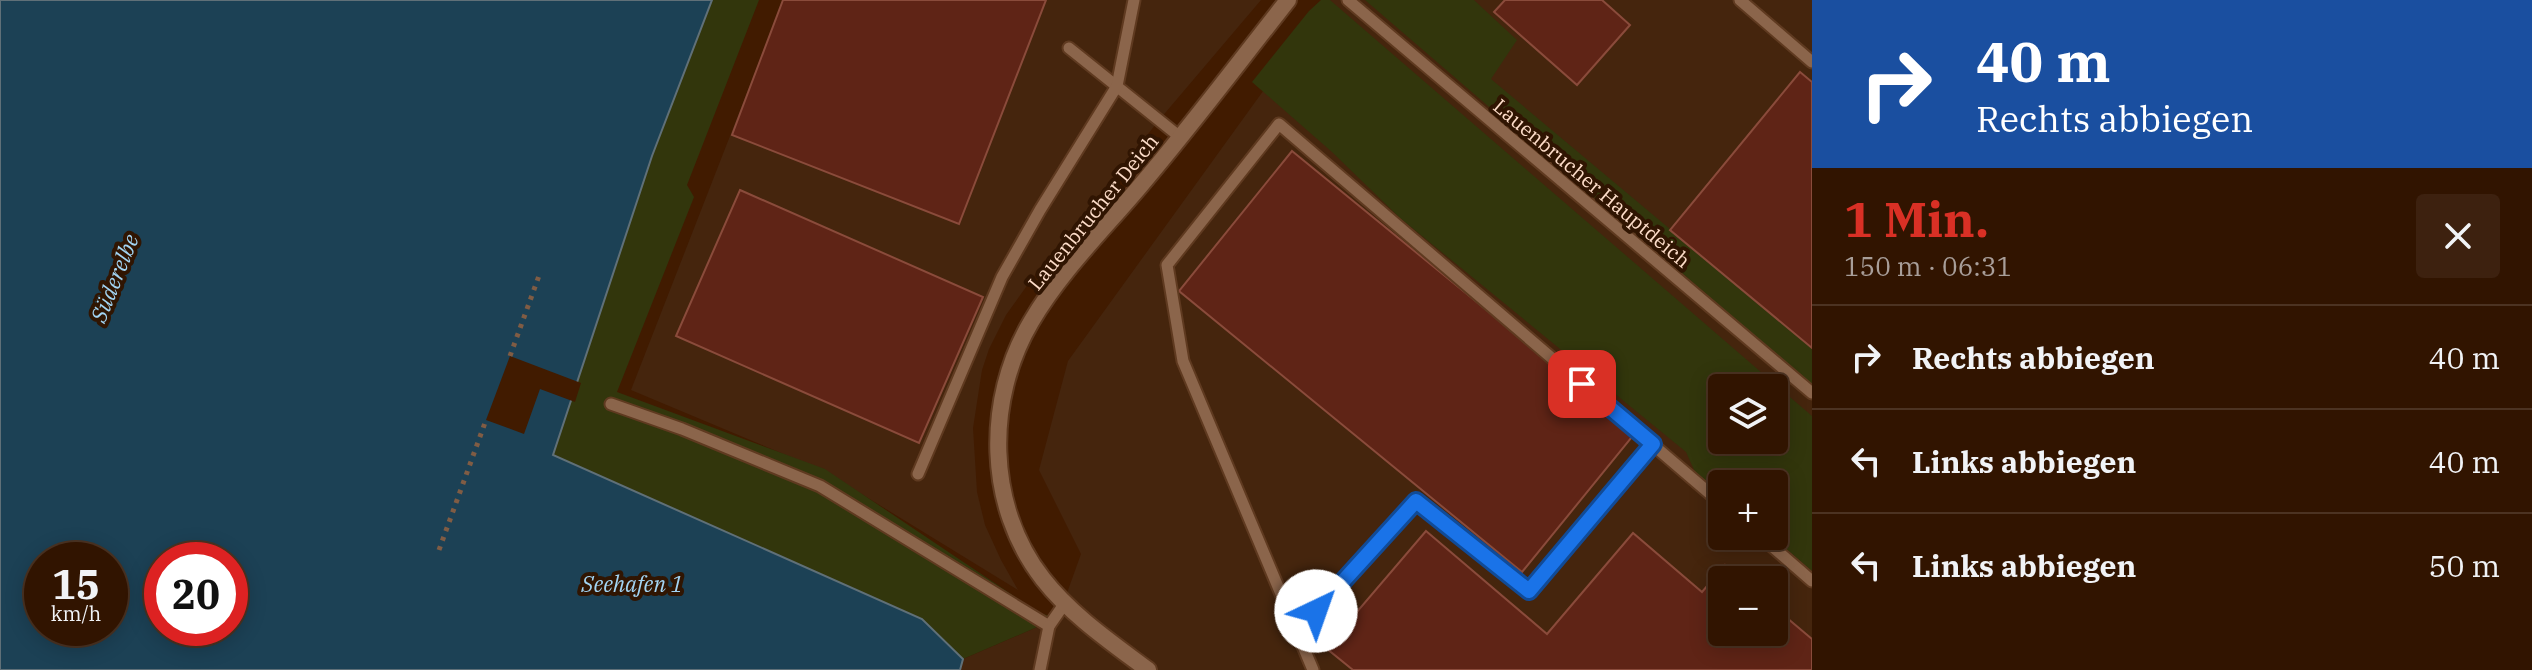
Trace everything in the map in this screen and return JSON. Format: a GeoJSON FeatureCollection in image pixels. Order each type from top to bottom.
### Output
{"type":"FeatureCollection","features":[{"type":"Feature","properties":{"kind":"street","name":"Lauenbrucher Deich"},"geometry":{"type":"LineString","coordinates":[[1148,670],[1065,603],[1027,557],[1009,520],[1000,480],[1001,401],[1012,361],[1031,322],[1053,290],[1288,0]]}},
{"type":"Feature","properties":{"kind":"lane"},"geometry":{"type":"LineString","coordinates":[[918,474],[1002,277],[1117,86],[1134,0]]}},
{"type":"Feature","properties":{"kind":"lane","name":"Lauenbrucher Hauptdeich"},"geometry":{"type":"LineString","coordinates":[[1348,0],[1812,393]]}},
{"type":"Feature","properties":{"kind":"lane"},"geometry":{"type":"LineString","coordinates":[[1740,0],[1812,62]]}},
{"type":"Feature","properties":{"kind":"lane"},"geometry":{"type":"LineString","coordinates":[[1069,48],[1180,137]]}},
{"type":"Feature","properties":{"kind":"lane"},"geometry":{"type":"LineString","coordinates":[[1313,670],[1183,361],[1167,265],[1279,124],[1708,492]]}},
{"type":"Feature","properties":{"kind":"lane"},"geometry":{"type":"LineString","coordinates":[[611,404],[682,429],[820,486],[1049,626]]}},
{"type":"Feature","properties":{"kind":"lane"},"geometry":{"type":"LineString","coordinates":[[1296,633],[1416,501],[1529,591],[1653,444]]}},
{"type":"Feature","properties":{"kind":"lane"},"geometry":{"type":"LineString","coordinates":[[1776,550],[1812,581]]}},
{"type":"Feature","properties":{"kind":"lane"},"geometry":{"type":"LineString","coordinates":[[1040,670],[1049,626],[1065,603]]}},
{"type":"Feature","properties":{"kind":"path"},"geometry":{"type":"LineString","coordinates":[[510,356],[540,273]]}},
{"type":"Feature","properties":{"kind":"path"},"geometry":{"type":"LineString","coordinates":[[439,550],[486,420]]}},
{"type":"Feature","properties":{"kind":"shaded area"},"geometry":{"type":"Polygon","coordinates":[[[783,0],[1261,0],[1160,119],[1031,280],[1006,315],[989,349],[982,370],[973,428],[977,492],[985,525],[1018,590],[824,471],[631,390],[783,0]]]}},
{"type":"Feature","properties":{"kind":"shaded area"},"geometry":{"type":"Polygon","coordinates":[[[1329,0],[1812,0],[1812,670],[960,670],[963,659],[1058,618],[1081,554],[1039,470],[1068,361],[1329,0]]]}},
{"type":"Feature","properties":{"kind":"green space"},"geometry":{"type":"Polygon","coordinates":[[[712,0],[759,0],[687,185],[694,197],[617,392],[825,469],[1039,613],[1058,618],[963,659],[922,619],[553,455],[652,156],[712,0]]]}},
{"type":"Feature","properties":{"kind":"green space"},"geometry":{"type":"Polygon","coordinates":[[[1321,0],[1330,0],[1763,374],[1708,374],[1708,454],[1788,454],[1788,395],[1812,416],[1812,571],[1787,550],[1788,470],[1708,470],[1708,483],[1695,472],[1686,452],[1400,218],[1332,152],[1252,82],[1309,11],[1321,0]]]}},
{"type":"Feature","properties":{"kind":"green space"},"geometry":{"type":"Polygon","coordinates":[[[1365,0],[1474,0],[1517,40],[1491,79],[1812,348],[1812,385],[1365,0]]]}},
{"type":"Feature","properties":{"kind":"water"},"geometry":{"type":"Polygon","coordinates":[[[0,0],[712,0],[652,156],[553,455],[922,619],[963,659],[960,670],[0,670],[0,0]]]}},
{"type":"Feature","properties":{"kind":"pier"},"geometry":{"type":"Polygon","coordinates":[[[510,356],[581,383],[575,402],[540,389],[524,434],[486,420],[510,356]]]}},
{"type":"Feature","properties":{"kind":"building"},"geometry":{"type":"Polygon","coordinates":[[[783,0],[1046,0],[959,224],[732,135],[783,0]]]}},
{"type":"Feature","properties":{"kind":"building"},"geometry":{"type":"Polygon","coordinates":[[[1505,0],[1602,0],[1630,25],[1577,85],[1494,12],[1505,0]]]}},
{"type":"Feature","properties":{"kind":"building"},"geometry":{"type":"Polygon","coordinates":[[[1800,72],[1812,82],[1812,348],[1670,230],[1800,72]]]}},
{"type":"Feature","properties":{"kind":"building"},"geometry":{"type":"Polygon","coordinates":[[[1292,151],[1636,432],[1522,572],[1179,291],[1292,151]]]}},
{"type":"Feature","properties":{"kind":"building"},"geometry":{"type":"Polygon","coordinates":[[[740,190],[983,297],[919,443],[676,336],[740,190]]]}},
{"type":"Feature","properties":{"kind":"building"},"geometry":{"type":"Polygon","coordinates":[[[1426,531],[1547,634],[1633,533],[1702,592],[1708,585],[1708,646],[1788,646],[1788,619],[1812,639],[1812,670],[1353,670],[1326,648],[1426,531]]]}},
{"type":"Feature","properties":{"kind":"route"},"geometry":{"type":"LineString","coordinates":[[1316,611],[1416,501],[1529,591],[1653,444],[1582,384]]}},
{"type":"Feature","properties":{"kind":"water label","name":"Süderelbe"},"geometry":{"type":"Point","coordinates":[114,278]}},
{"type":"Feature","properties":{"kind":"water label","name":"Seehafen 1"},"geometry":{"type":"Point","coordinates":[632,583]}}]}
